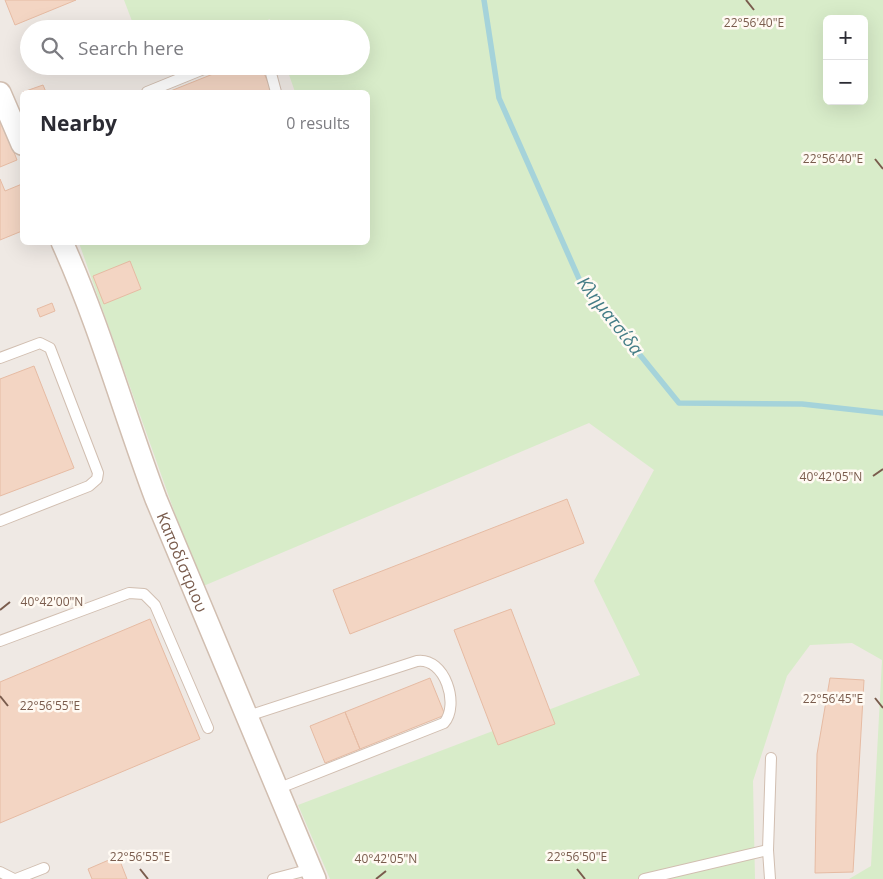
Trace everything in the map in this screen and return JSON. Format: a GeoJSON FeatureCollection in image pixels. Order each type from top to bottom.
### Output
{"type":"FeatureCollection","features":[{"type":"Feature","properties":{"kind":"street"},"geometry":{"type":"LineString","coordinates":[[0,93],[20,139]]}},
{"type":"Feature","properties":{"kind":"street","name":"Καποδίστριου"},"geometry":{"type":"LineString","coordinates":[[66,246],[102,338],[156,499],[313,874]]}},
{"type":"Feature","properties":{"kind":"lane"},"geometry":{"type":"LineString","coordinates":[[152,90],[189,75]]}},
{"type":"Feature","properties":{"kind":"lane"},"geometry":{"type":"LineString","coordinates":[[271,75],[275,90]]}},
{"type":"Feature","properties":{"kind":"lane"},"geometry":{"type":"LineString","coordinates":[[0,358],[40,343],[50,348],[98,473],[97,479],[89,486],[0,521]]}},
{"type":"Feature","properties":{"kind":"lane"},"geometry":{"type":"LineString","coordinates":[[0,641],[129,592],[144,594],[155,606],[208,728]]}},
{"type":"Feature","properties":{"kind":"lane"},"geometry":{"type":"LineString","coordinates":[[248,716],[417,661],[429,661],[439,668],[442,674],[452,707],[451,713],[444,723],[278,789]]}},
{"type":"Feature","properties":{"kind":"lane"},"geometry":{"type":"LineString","coordinates":[[770,879],[768,850],[771,758]]}},
{"type":"Feature","properties":{"kind":"lane"},"geometry":{"type":"LineString","coordinates":[[644,879],[768,850]]}},
{"type":"Feature","properties":{"kind":"lane"},"geometry":{"type":"LineString","coordinates":[[0,872],[15,879],[44,868]]}},
{"type":"Feature","properties":{"kind":"lane"},"geometry":{"type":"LineString","coordinates":[[273,879],[313,874]]}},
{"type":"Feature","properties":{"kind":"shaded area"},"geometry":{"type":"Polygon","coordinates":[[[0,0],[883,0],[883,879],[0,879],[0,0]]]}},
{"type":"Feature","properties":{"kind":"green space"},"geometry":{"type":"Polygon","coordinates":[[[124,0],[883,0],[883,879],[849,879],[871,866],[882,660],[852,643],[810,645],[787,676],[753,781],[755,879],[330,879],[298,805],[640,675],[594,581],[654,470],[589,423],[201,587],[80,245],[370,245],[370,90],[294,90],[289,75],[370,75],[370,20],[132,20],[124,0]]]}},
{"type":"Feature","properties":{"kind":"building"},"geometry":{"type":"Polygon","coordinates":[[[5,0],[76,0],[27,20],[20,20],[20,23],[15,25],[5,0]]]}},
{"type":"Feature","properties":{"kind":"building"},"geometry":{"type":"Polygon","coordinates":[[[210,75],[265,75],[271,90],[173,90],[210,75]]]}},
{"type":"Feature","properties":{"kind":"building"},"geometry":{"type":"Polygon","coordinates":[[[43,85],[45,90],[29,90],[43,85]]]}},
{"type":"Feature","properties":{"kind":"building"},"geometry":{"type":"Polygon","coordinates":[[[0,116],[17,160],[0,167],[0,116]]]}},
{"type":"Feature","properties":{"kind":"building"},"geometry":{"type":"Polygon","coordinates":[[[0,179],[5,191],[20,185],[20,232],[0,240],[0,179]]]}},
{"type":"Feature","properties":{"kind":"building"},"geometry":{"type":"Polygon","coordinates":[[[130,261],[141,289],[104,304],[93,276],[130,261]]]}},
{"type":"Feature","properties":{"kind":"building"},"geometry":{"type":"Polygon","coordinates":[[[52,303],[55,311],[40,317],[37,309],[52,303]]]}},
{"type":"Feature","properties":{"kind":"building"},"geometry":{"type":"Polygon","coordinates":[[[34,366],[74,468],[0,496],[0,379],[34,366]]]}},
{"type":"Feature","properties":{"kind":"building"},"geometry":{"type":"Polygon","coordinates":[[[567,499],[584,543],[350,634],[333,590],[567,499]]]}},
{"type":"Feature","properties":{"kind":"building"},"geometry":{"type":"Polygon","coordinates":[[[511,609],[555,724],[498,745],[454,630],[511,609]]]}},
{"type":"Feature","properties":{"kind":"building"},"geometry":{"type":"Polygon","coordinates":[[[150,619],[200,739],[0,823],[0,682],[150,619]]]}},
{"type":"Feature","properties":{"kind":"building"},"geometry":{"type":"Polygon","coordinates":[[[430,678],[445,715],[360,749],[345,712],[430,678]]]}},
{"type":"Feature","properties":{"kind":"building"},"geometry":{"type":"Polygon","coordinates":[[[830,678],[864,680],[853,872],[815,873],[817,754],[830,678]]]}},
{"type":"Feature","properties":{"kind":"building"},"geometry":{"type":"Polygon","coordinates":[[[345,712],[360,749],[325,763],[310,726],[345,712]]]}},
{"type":"Feature","properties":{"kind":"building"},"geometry":{"type":"Polygon","coordinates":[[[118,856],[127,879],[92,879],[88,869],[118,856]]]}},
{"type":"Feature","properties":{"kind":"waterway","name":"Κληματσίδα"},"geometry":{"type":"LineString","coordinates":[[484,0],[499,98],[580,281],[679,403],[802,404],[883,413]]}}]}
